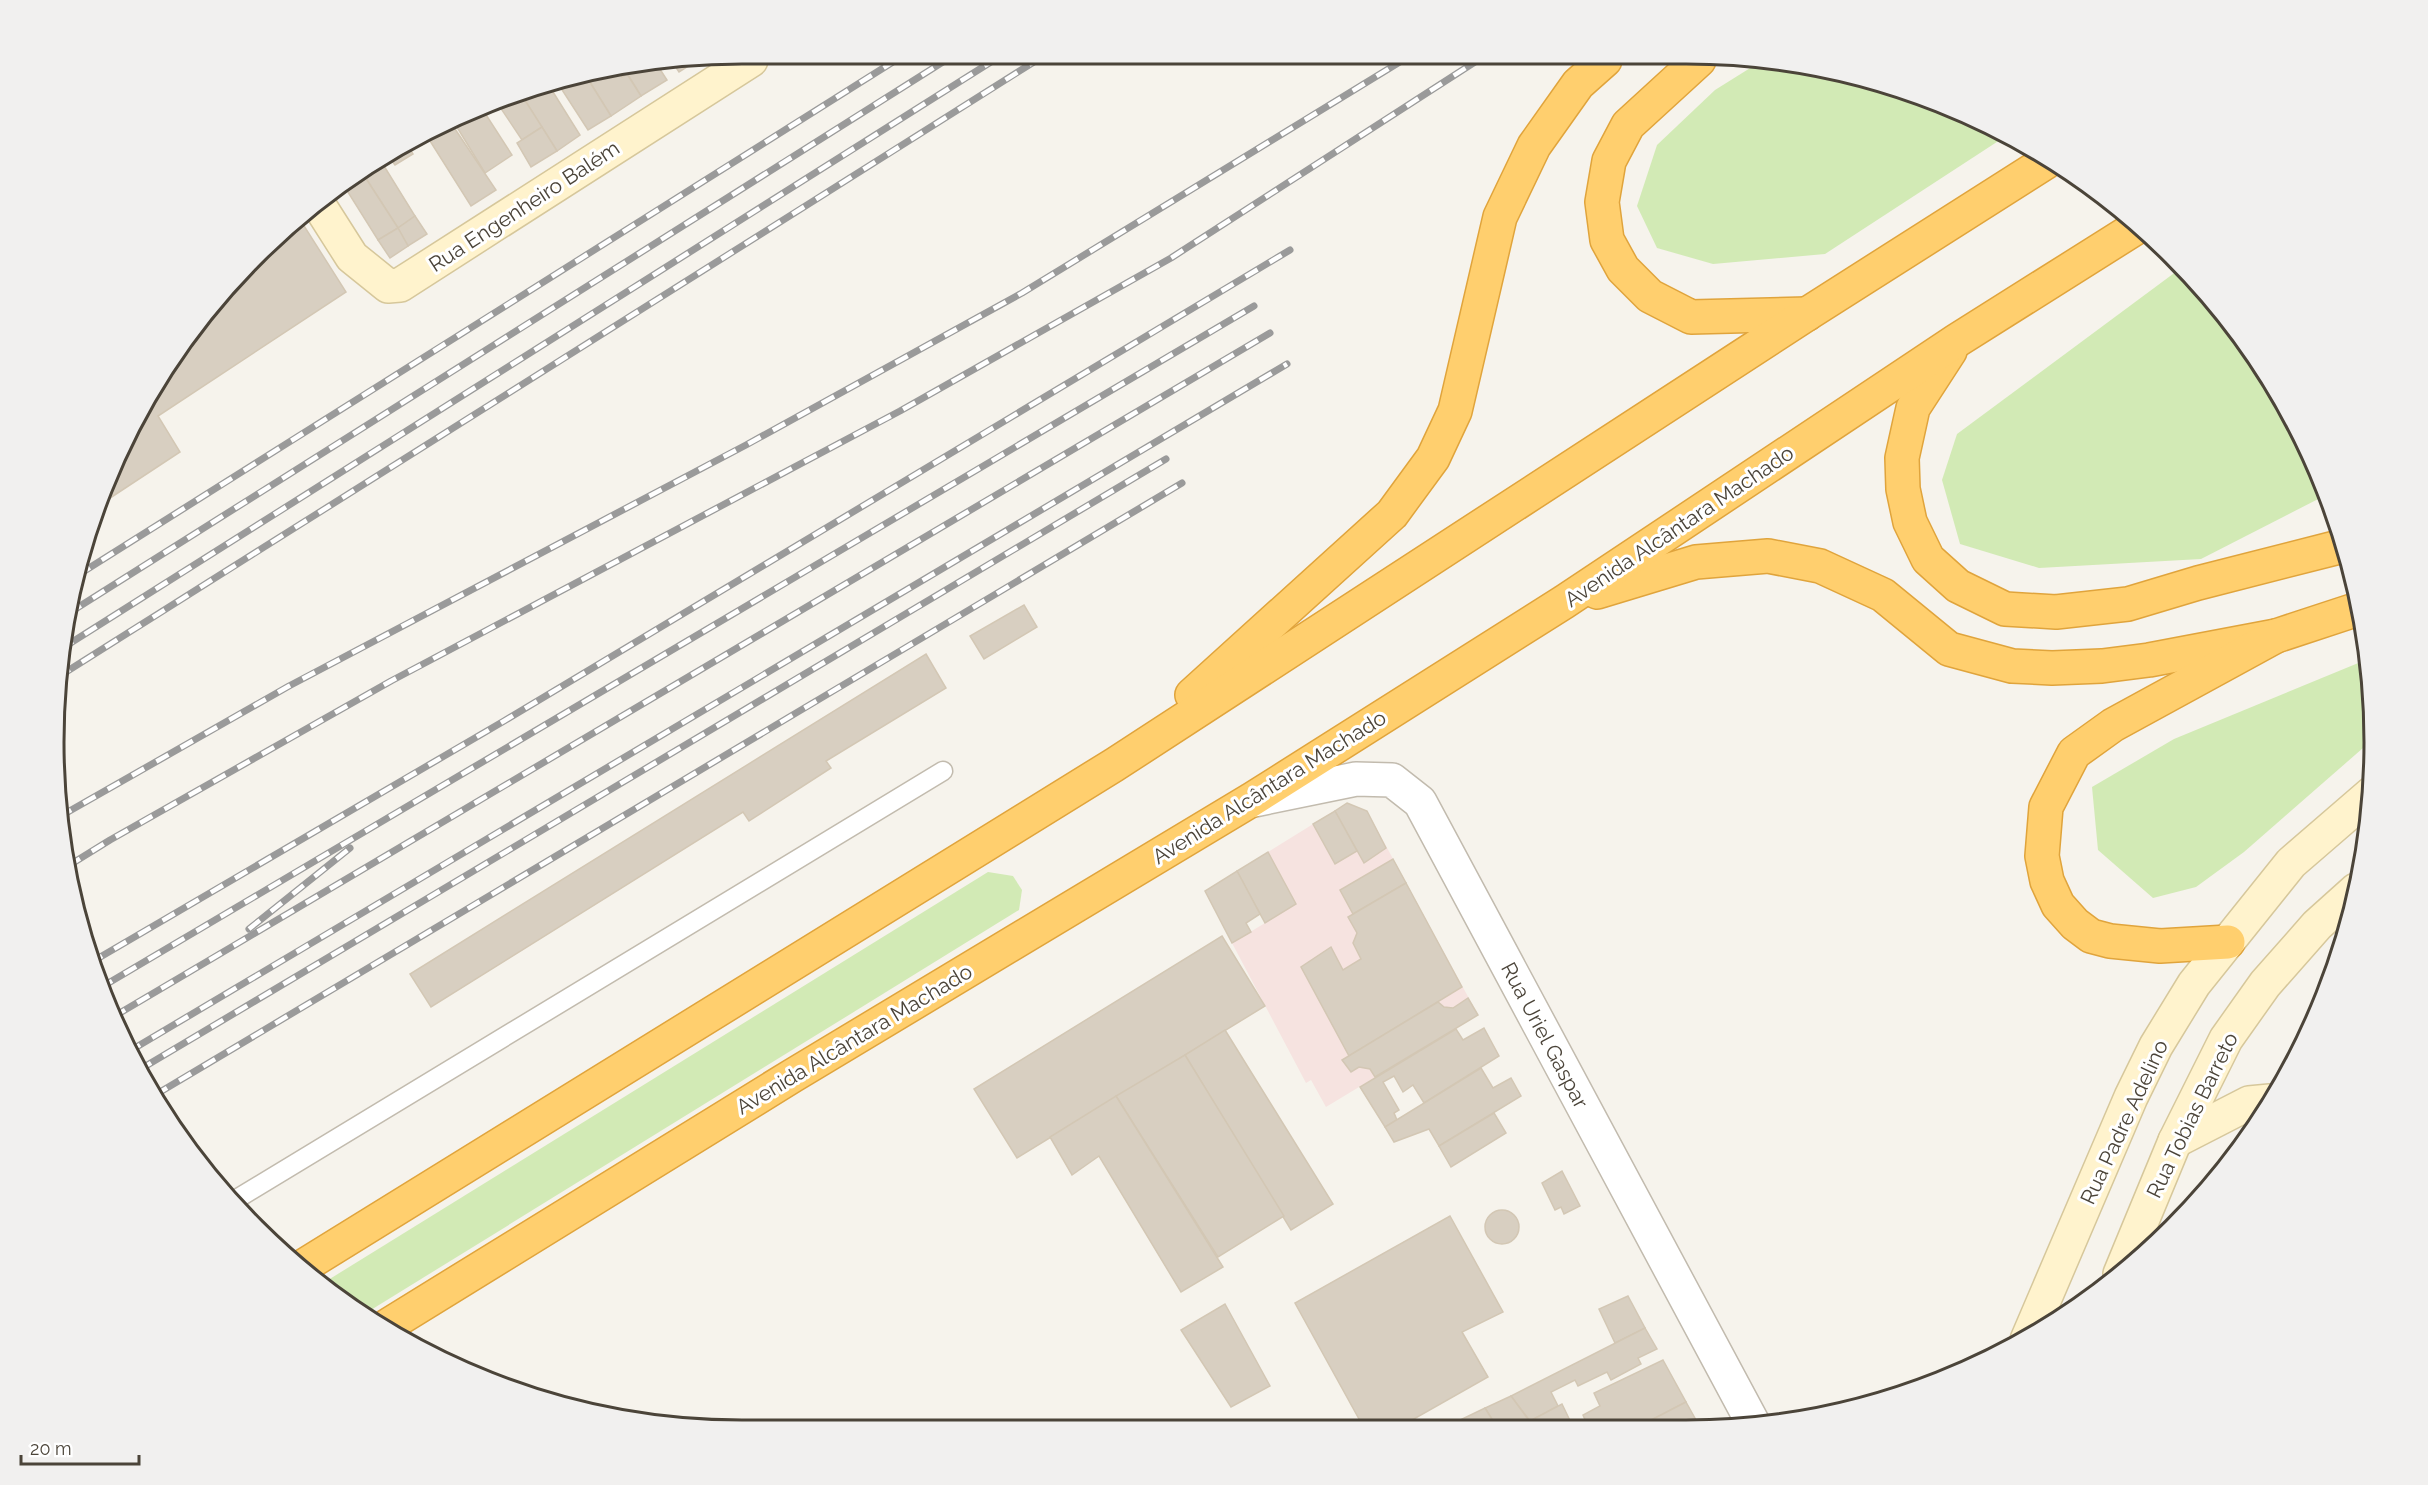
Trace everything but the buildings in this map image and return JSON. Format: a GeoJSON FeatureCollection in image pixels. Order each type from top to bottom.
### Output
{"type":"FeatureCollection","features":[{"type":"Feature","properties":{"kind":"highway"},"geometry":{"type":"LineString","coordinates":[[1114,765],[1392,514],[1433,458],[1455,411],[1500,217],[1534,146],[1578,84],[1600,64]]}},
{"type":"Feature","properties":{"kind":"highway"},"geometry":{"type":"LineString","coordinates":[[1694,64],[1628,125],[1609,161],[1602,202],[1607,240],[1623,269],[1650,296],[1691,316],[1807,314]]}},
{"type":"Feature","properties":{"kind":"highway"},"geometry":{"type":"LineString","coordinates":[[309,1263],[1114,765],[1807,314],[2041,165]]}},
{"type":"Feature","properties":{"kind":"highway","name":"Avenida Alcântara Machado"},"geometry":{"type":"LineString","coordinates":[[392,1323],[782,1082],[1251,800],[1564,602],[1956,341],[2131,231]]}},
{"type":"Feature","properties":{"kind":"highway"},"geometry":{"type":"LineString","coordinates":[[1956,341],[1913,408],[1902,458],[1903,489],[1910,522],[1928,559],[1958,586],[2005,609],[2056,612],[2128,604],[2198,583],[2335,548]]}},
{"type":"Feature","properties":{"kind":"highway"},"geometry":{"type":"LineString","coordinates":[[1564,602],[1696,562],[1768,556],[1821,566],[1883,595],[1949,649],[2012,666],[2052,668],[2102,666],[2149,660],[2276,636],[2350,612]]}},
{"type":"Feature","properties":{"kind":"highway"},"geometry":{"type":"LineString","coordinates":[[2228,942],[2160,946],[2110,941],[2091,936],[2075,924],[2058,905],[2047,881],[2042,856],[2042,832],[2046,807],[2073,753],[2113,725],[2276,636]]}},
{"type":"Feature","properties":{"kind":"main road","name":"Rua Engenheiro Balém"},"geometry":{"type":"LineString","coordinates":[[323,211],[352,257],[388,286],[400,285],[745,64]]}},
{"type":"Feature","properties":{"kind":"main road","name":"Rua Padre Adelino"},"geometry":{"type":"LineString","coordinates":[[2034,1324],[2131,1096],[2156,1046],[2194,984],[2291,863],[2361,803]]}},
{"type":"Feature","properties":{"kind":"main road","name":"Rua Tobias Barreto"},"geometry":{"type":"LineString","coordinates":[[2127,1257],[2175,1141],[2226,1039],[2265,984],[2317,925],[2344,901]]}},
{"type":"Feature","properties":{"kind":"main road"},"geometry":{"type":"LineString","coordinates":[[2175,1141],[2248,1103],[2260,1102]]}},
{"type":"Feature","properties":{"kind":"street","name":"Rua Uriel Gaspar"},"geometry":{"type":"LineString","coordinates":[[1251,800],[1356,778],[1392,780],[1420,802],[1750,1417]]}},
{"type":"Feature","properties":{"kind":"lane"},"geometry":{"type":"LineString","coordinates":[[240,1197],[943,771]]}},
{"type":"Feature","properties":{"kind":"shaded area"},"geometry":{"type":"Polygon","coordinates":[[[1347,803],[1367,811],[1478,1015],[1326,1107],[1311,1080],[1306,1083],[1232,943],[1296,904],[1268,852],[1347,803]]]}},
{"type":"Feature","properties":{"kind":"green space"},"geometry":{"type":"Polygon","coordinates":[[[1750,68],[1774,70],[1861,88],[1903,100],[1945,116],[1998,141],[1825,254],[1713,264],[1657,248],[1637,206],[1657,145],[1715,90],[1750,68]]]}},
{"type":"Feature","properties":{"kind":"green space"},"geometry":{"type":"Polygon","coordinates":[[[2174,273],[2195,295],[2249,366],[2294,443],[2318,499],[2201,559],[2039,568],[1960,544],[1942,480],[1957,434],[2174,273]]]}},
{"type":"Feature","properties":{"kind":"green space"},"geometry":{"type":"Polygon","coordinates":[[[2359,663],[2364,747],[2244,852],[2196,887],[2153,898],[2098,850],[2092,787],[2174,739],[2359,663]]]}},
{"type":"Feature","properties":{"kind":"green space"},"geometry":{"type":"Polygon","coordinates":[[[988,872],[1013,876],[1022,890],[1019,910],[372,1310],[329,1279],[988,872]]]}},
{"type":"Feature","properties":{"kind":"railway"},"geometry":{"type":"LineString","coordinates":[[88,569],[890,64]]}},
{"type":"Feature","properties":{"kind":"railway"},"geometry":{"type":"LineString","coordinates":[[79,607],[940,64]]}},
{"type":"Feature","properties":{"kind":"railway"},"geometry":{"type":"LineString","coordinates":[[72,642],[988,64]]}},
{"type":"Feature","properties":{"kind":"railway"},"geometry":{"type":"LineString","coordinates":[[69,670],[1031,64]]}},
{"type":"Feature","properties":{"kind":"railway"},"geometry":{"type":"LineString","coordinates":[[68,812],[289,686],[746,445],[1022,293],[1396,64]]}},
{"type":"Feature","properties":{"kind":"railway"},"geometry":{"type":"LineString","coordinates":[[76,861],[391,681],[900,411],[1171,258],[1472,64]]}},
{"type":"Feature","properties":{"kind":"railway"},"geometry":{"type":"LineString","coordinates":[[99,958],[504,721],[1290,250]]}},
{"type":"Feature","properties":{"kind":"railway"},"geometry":{"type":"LineString","coordinates":[[109,983],[1254,306]]}},
{"type":"Feature","properties":{"kind":"railway"},"geometry":{"type":"LineString","coordinates":[[121,1012],[1270,333]]}},
{"type":"Feature","properties":{"kind":"railway"},"geometry":{"type":"LineString","coordinates":[[137,1047],[1287,364]]}},
{"type":"Feature","properties":{"kind":"railway"},"geometry":{"type":"LineString","coordinates":[[146,1066],[1166,459]]}},
{"type":"Feature","properties":{"kind":"railway"},"geometry":{"type":"LineString","coordinates":[[161,1091],[1182,483]]}},
{"type":"Feature","properties":{"kind":"railway"},"geometry":{"type":"LineString","coordinates":[[249,929],[350,848]]}}]}
